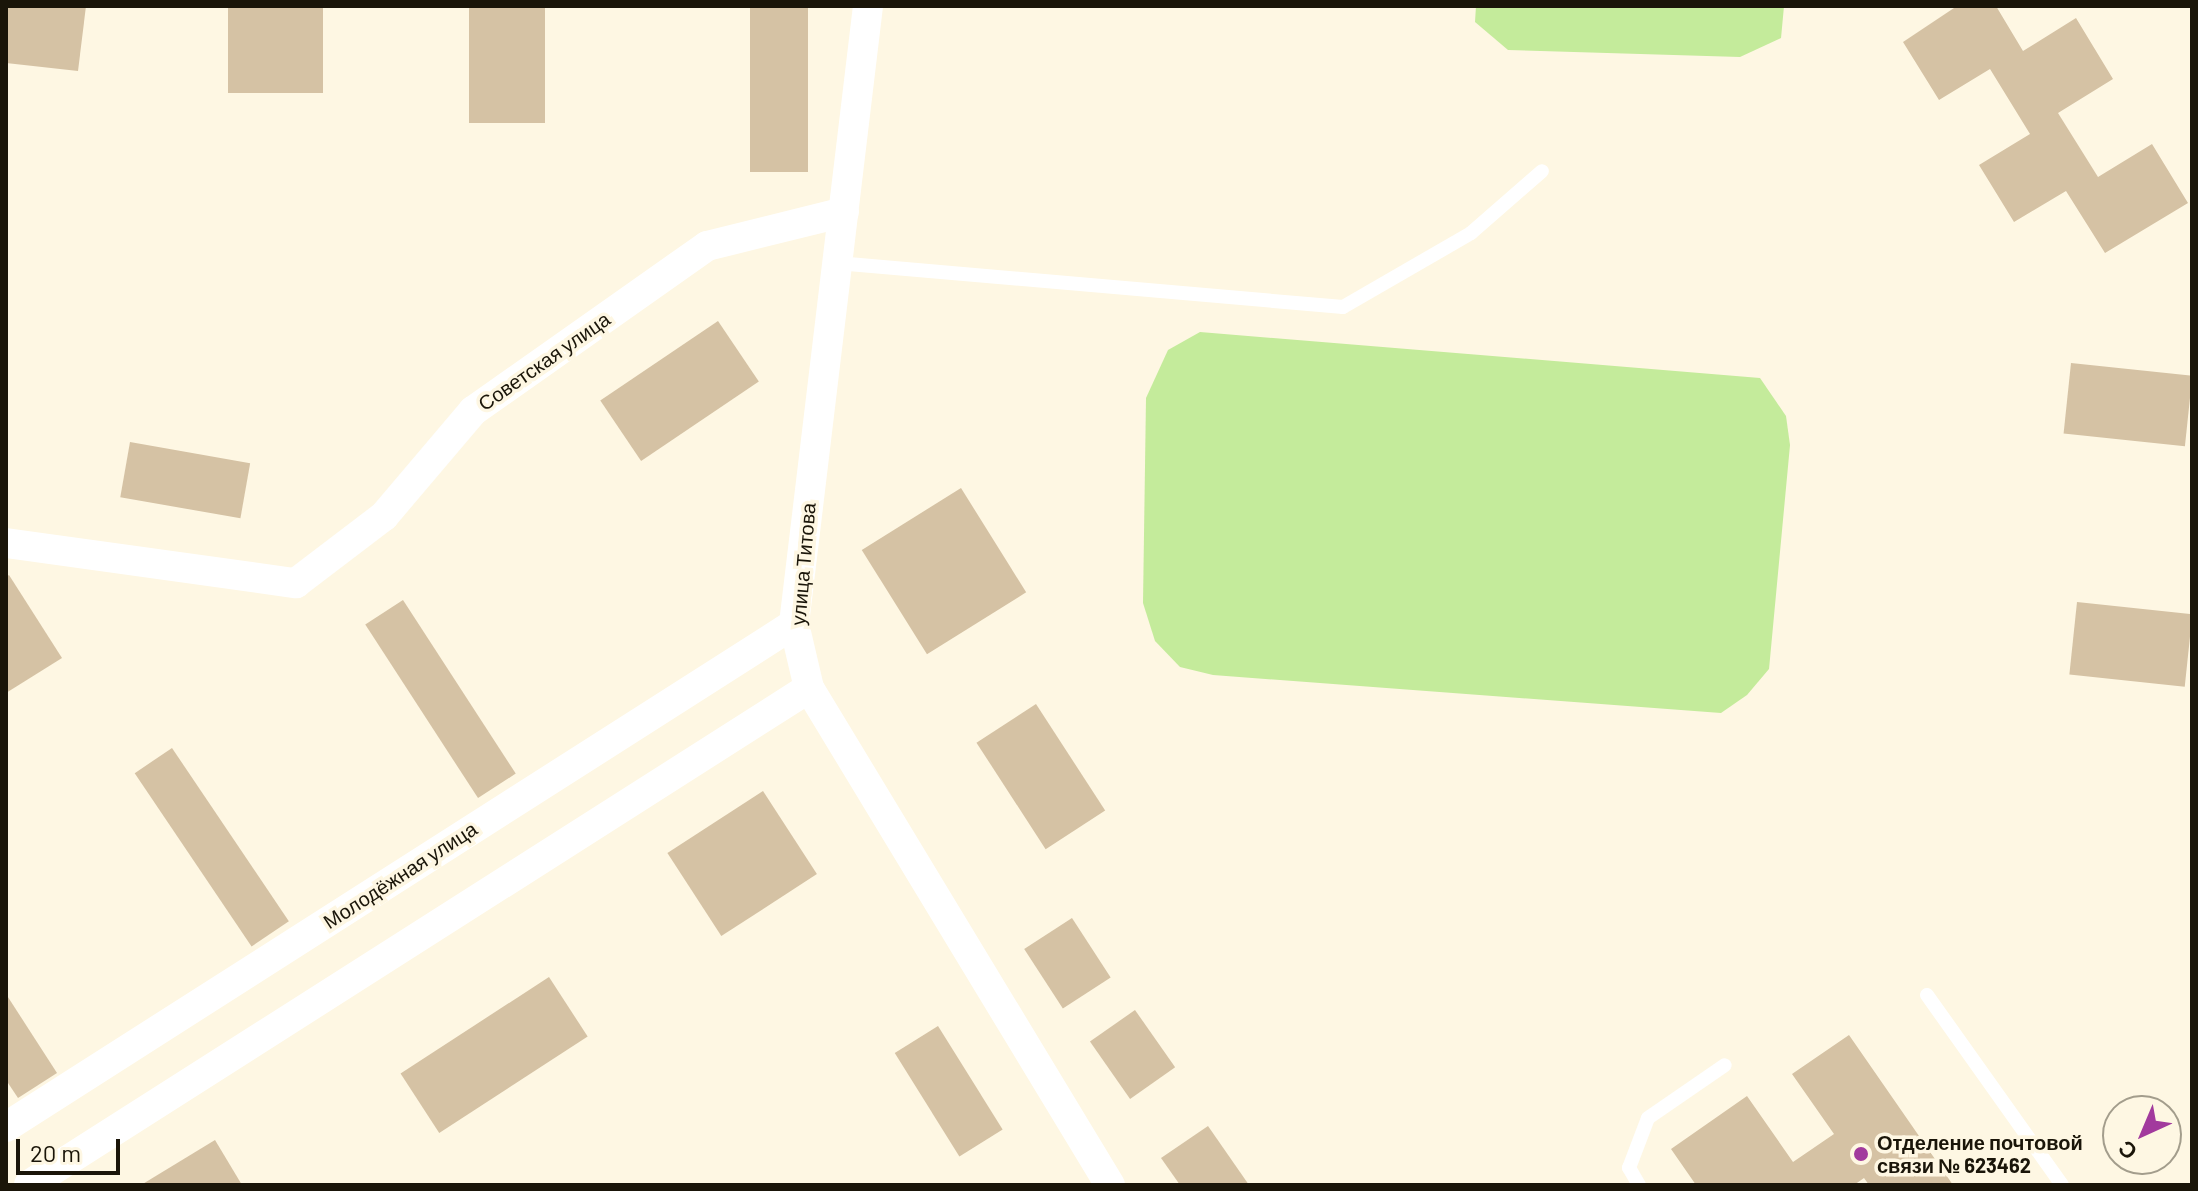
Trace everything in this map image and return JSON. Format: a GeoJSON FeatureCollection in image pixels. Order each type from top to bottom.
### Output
{"type":"FeatureCollection","features":[{"type":"Feature","properties":{"kind":"street","name":"улица Титова"},"geometry":{"type":"LineString","coordinates":[[868,6],[794,624],[809,688],[1110,1185]]}},
{"type":"Feature","properties":{"kind":"street","name":"Советская улица"},"geometry":{"type":"LineString","coordinates":[[6,543],[296,583],[384,516],[473,411],[707,246],[844,212]]}},
{"type":"Feature","properties":{"kind":"street","name":"Молодёжная улица"},"geometry":{"type":"LineString","coordinates":[[6,1127],[794,624]]}},
{"type":"Feature","properties":{"kind":"street"},"geometry":{"type":"LineString","coordinates":[[29,1185],[809,688]]}},
{"type":"Feature","properties":{"kind":"lane"},"geometry":{"type":"LineString","coordinates":[[837,263],[1343,307],[1471,233],[1542,171]]}},
{"type":"Feature","properties":{"kind":"lane"},"geometry":{"type":"LineString","coordinates":[[1927,995],[2062,1185]]}},
{"type":"Feature","properties":{"kind":"lane"},"geometry":{"type":"LineString","coordinates":[[1639,1185],[1629,1168],[1648,1118],[1725,1065]]}},
{"type":"Feature","properties":{"kind":"green space"},"geometry":{"type":"Polygon","coordinates":[[[1476,6],[1784,6],[1781,38],[1740,57],[1508,50],[1475,22],[1476,6]]]}},
{"type":"Feature","properties":{"kind":"green space"},"geometry":{"type":"Polygon","coordinates":[[[1200,332],[1760,378],[1786,416],[1790,445],[1769,669],[1747,695],[1721,713],[1213,675],[1180,667],[1155,641],[1143,603],[1146,398],[1168,350],[1200,332]]]}},
{"type":"Feature","properties":{"kind":"building"},"geometry":{"type":"Polygon","coordinates":[[[6,6],[86,6],[78,71],[6,63],[6,6]]]}},
{"type":"Feature","properties":{"kind":"building"},"geometry":{"type":"Polygon","coordinates":[[[228,6],[323,6],[323,93],[228,93],[228,6]]]}},
{"type":"Feature","properties":{"kind":"building"},"geometry":{"type":"Polygon","coordinates":[[[469,6],[545,6],[545,123],[469,123],[469,6]]]}},
{"type":"Feature","properties":{"kind":"building"},"geometry":{"type":"Polygon","coordinates":[[[750,6],[808,6],[808,172],[750,172],[750,6]]]}},
{"type":"Feature","properties":{"kind":"building"},"geometry":{"type":"Polygon","coordinates":[[[1957,6],[1996,6],[2023,51],[2076,18],[2113,79],[2058,113],[2098,177],[2152,144],[2188,203],[2105,253],[2066,191],[2014,222],[1979,165],[2030,134],[1990,69],[1939,100],[1903,42],[1957,6]]]}},
{"type":"Feature","properties":{"kind":"building"},"geometry":{"type":"Polygon","coordinates":[[[718,321],[759,382],[641,461],[600,400],[718,321]]]}},
{"type":"Feature","properties":{"kind":"building"},"geometry":{"type":"Polygon","coordinates":[[[2071,363],[2192,376],[2185,446],[2064,434],[2071,363]]]}},
{"type":"Feature","properties":{"kind":"building"},"geometry":{"type":"Polygon","coordinates":[[[130,442],[250,463],[240,518],[120,497],[130,442]]]}},
{"type":"Feature","properties":{"kind":"building"},"geometry":{"type":"Polygon","coordinates":[[[961,488],[1026,592],[927,654],[862,550],[961,488]]]}},
{"type":"Feature","properties":{"kind":"building"},"geometry":{"type":"Polygon","coordinates":[[[9,575],[62,658],[6,693],[6,577],[9,575]]]}},
{"type":"Feature","properties":{"kind":"building"},"geometry":{"type":"Polygon","coordinates":[[[403,600],[516,774],[478,798],[365,625],[403,600]]]}},
{"type":"Feature","properties":{"kind":"building"},"geometry":{"type":"Polygon","coordinates":[[[2077,602],[2192,614],[2185,687],[2069,675],[2077,602]]]}},
{"type":"Feature","properties":{"kind":"building"},"geometry":{"type":"Polygon","coordinates":[[[1036,704],[1105,811],[1046,849],[976,743],[1036,704]]]}},
{"type":"Feature","properties":{"kind":"building"},"geometry":{"type":"Polygon","coordinates":[[[172,748],[289,921],[252,946],[135,773],[172,748]]]}},
{"type":"Feature","properties":{"kind":"building"},"geometry":{"type":"Polygon","coordinates":[[[763,791],[817,874],[721,936],[667,853],[763,791]]]}},
{"type":"Feature","properties":{"kind":"building"},"geometry":{"type":"Polygon","coordinates":[[[1072,918],[1111,978],[1063,1009],[1024,949],[1072,918]]]}},
{"type":"Feature","properties":{"kind":"building"},"geometry":{"type":"Polygon","coordinates":[[[549,977],[588,1037],[439,1133],[401,1073],[549,977]]]}},
{"type":"Feature","properties":{"kind":"building"},"geometry":{"type":"Polygon","coordinates":[[[6,994],[57,1073],[18,1098],[6,1080],[6,994]]]}},
{"type":"Feature","properties":{"kind":"building"},"geometry":{"type":"Polygon","coordinates":[[[1135,1010],[1175,1067],[1130,1099],[1090,1042],[1135,1010]]]}},
{"type":"Feature","properties":{"kind":"building"},"geometry":{"type":"Polygon","coordinates":[[[938,1026],[1003,1129],[959,1156],[895,1053],[938,1026]]]}},
{"type":"Feature","properties":{"kind":"building"},"geometry":{"type":"Polygon","coordinates":[[[1849,1035],[1953,1185],[1869,1185],[1864,1178],[1854,1185],[1696,1185],[1671,1149],[1747,1096],[1793,1162],[1834,1134],[1792,1074],[1849,1035]]]}},
{"type":"Feature","properties":{"kind":"building"},"geometry":{"type":"Polygon","coordinates":[[[1208,1126],[1249,1185],[1180,1185],[1161,1158],[1208,1126]]]}},
{"type":"Feature","properties":{"kind":"building"},"geometry":{"type":"Polygon","coordinates":[[[215,1140],[242,1185],[141,1185],[215,1140]]]}},
{"type":"Feature","properties":{"kind":"place","name":"Отделение почтовой связи № 623462"},"geometry":{"type":"Point","coordinates":[1861,1154]}}]}
